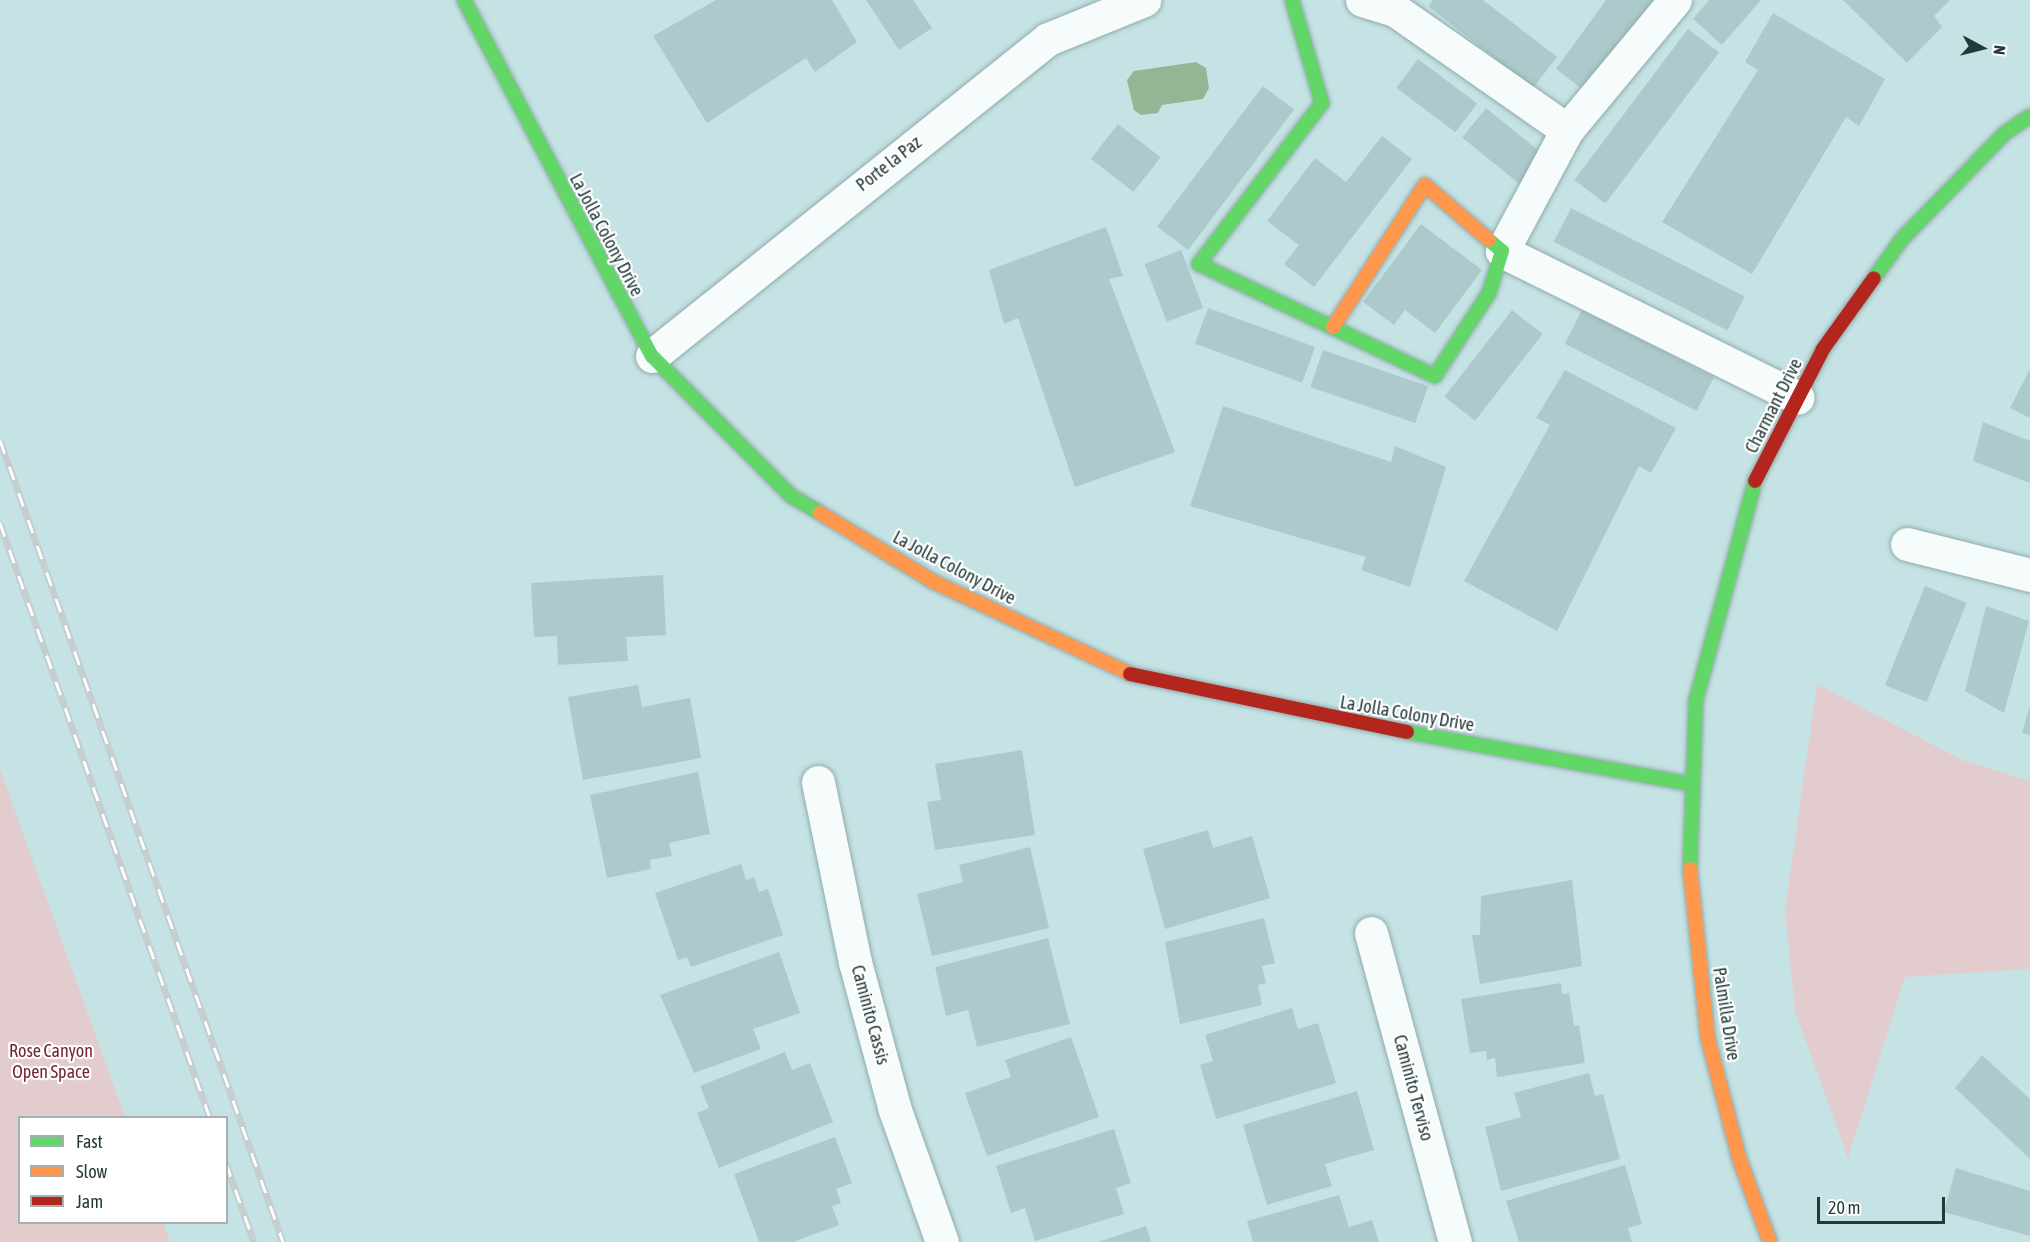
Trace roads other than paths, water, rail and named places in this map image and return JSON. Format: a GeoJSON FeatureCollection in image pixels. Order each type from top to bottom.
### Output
{"type":"FeatureCollection","features":[{"type":"Feature","properties":{"kind":"street","name":"La Jolla Colony Drive"},"geometry":{"type":"LineString","coordinates":[[464,0],[652,356],[791,496],[934,582],[1121,672],[1261,706],[1691,784]]}},
{"type":"Feature","properties":{"kind":"street","name":"Porte la Paz"},"geometry":{"type":"LineString","coordinates":[[652,356],[1048,39],[1144,0]]}},
{"type":"Feature","properties":{"kind":"street"},"geometry":{"type":"LineString","coordinates":[[1292,0],[1322,103],[1199,264],[1436,376],[1489,293],[1502,251],[1567,130],[1675,0]]}},
{"type":"Feature","properties":{"kind":"street"},"geometry":{"type":"LineString","coordinates":[[1362,0],[1395,10],[1567,130]]}},
{"type":"Feature","properties":{"kind":"street","name":"Charmant Drive"},"geometry":{"type":"LineString","coordinates":[[1691,784],[1696,700],[1752,487],[1823,349],[1902,239],[2005,133],[2030,116]]}},
{"type":"Feature","properties":{"kind":"street"},"geometry":{"type":"LineString","coordinates":[[1333,327],[1425,185],[1502,251],[1798,398]]}},
{"type":"Feature","properties":{"kind":"street"},"geometry":{"type":"LineString","coordinates":[[1906,544],[2030,575]]}},
{"type":"Feature","properties":{"kind":"street","name":"Caminito Cassis"},"geometry":{"type":"LineString","coordinates":[[818,782],[855,962],[892,1098],[942,1242]]}},
{"type":"Feature","properties":{"kind":"street","name":"Palmilla Drive"},"geometry":{"type":"LineString","coordinates":[[1691,784],[1689,863],[1708,1039],[1740,1161],[1770,1242]]}},
{"type":"Feature","properties":{"kind":"street","name":"Caminito Terviso"},"geometry":{"type":"LineString","coordinates":[[1371,933],[1455,1242]]}},
{"type":"Feature","properties":{"kind":"railway"},"geometry":{"type":"LineString","coordinates":[[0,440],[283,1242]]}},
{"type":"Feature","properties":{"kind":"railway"},"geometry":{"type":"LineString","coordinates":[[0,523],[209,1116]]}},
{"type":"Feature","properties":{"kind":"railway"},"geometry":{"type":"LineString","coordinates":[[228,1169],[254,1242]]}},
{"type":"Feature","properties":{"kind":"park label","name":"Rose Canyon Open Space"},"geometry":{"type":"Point","coordinates":[51,1062]}}]}
